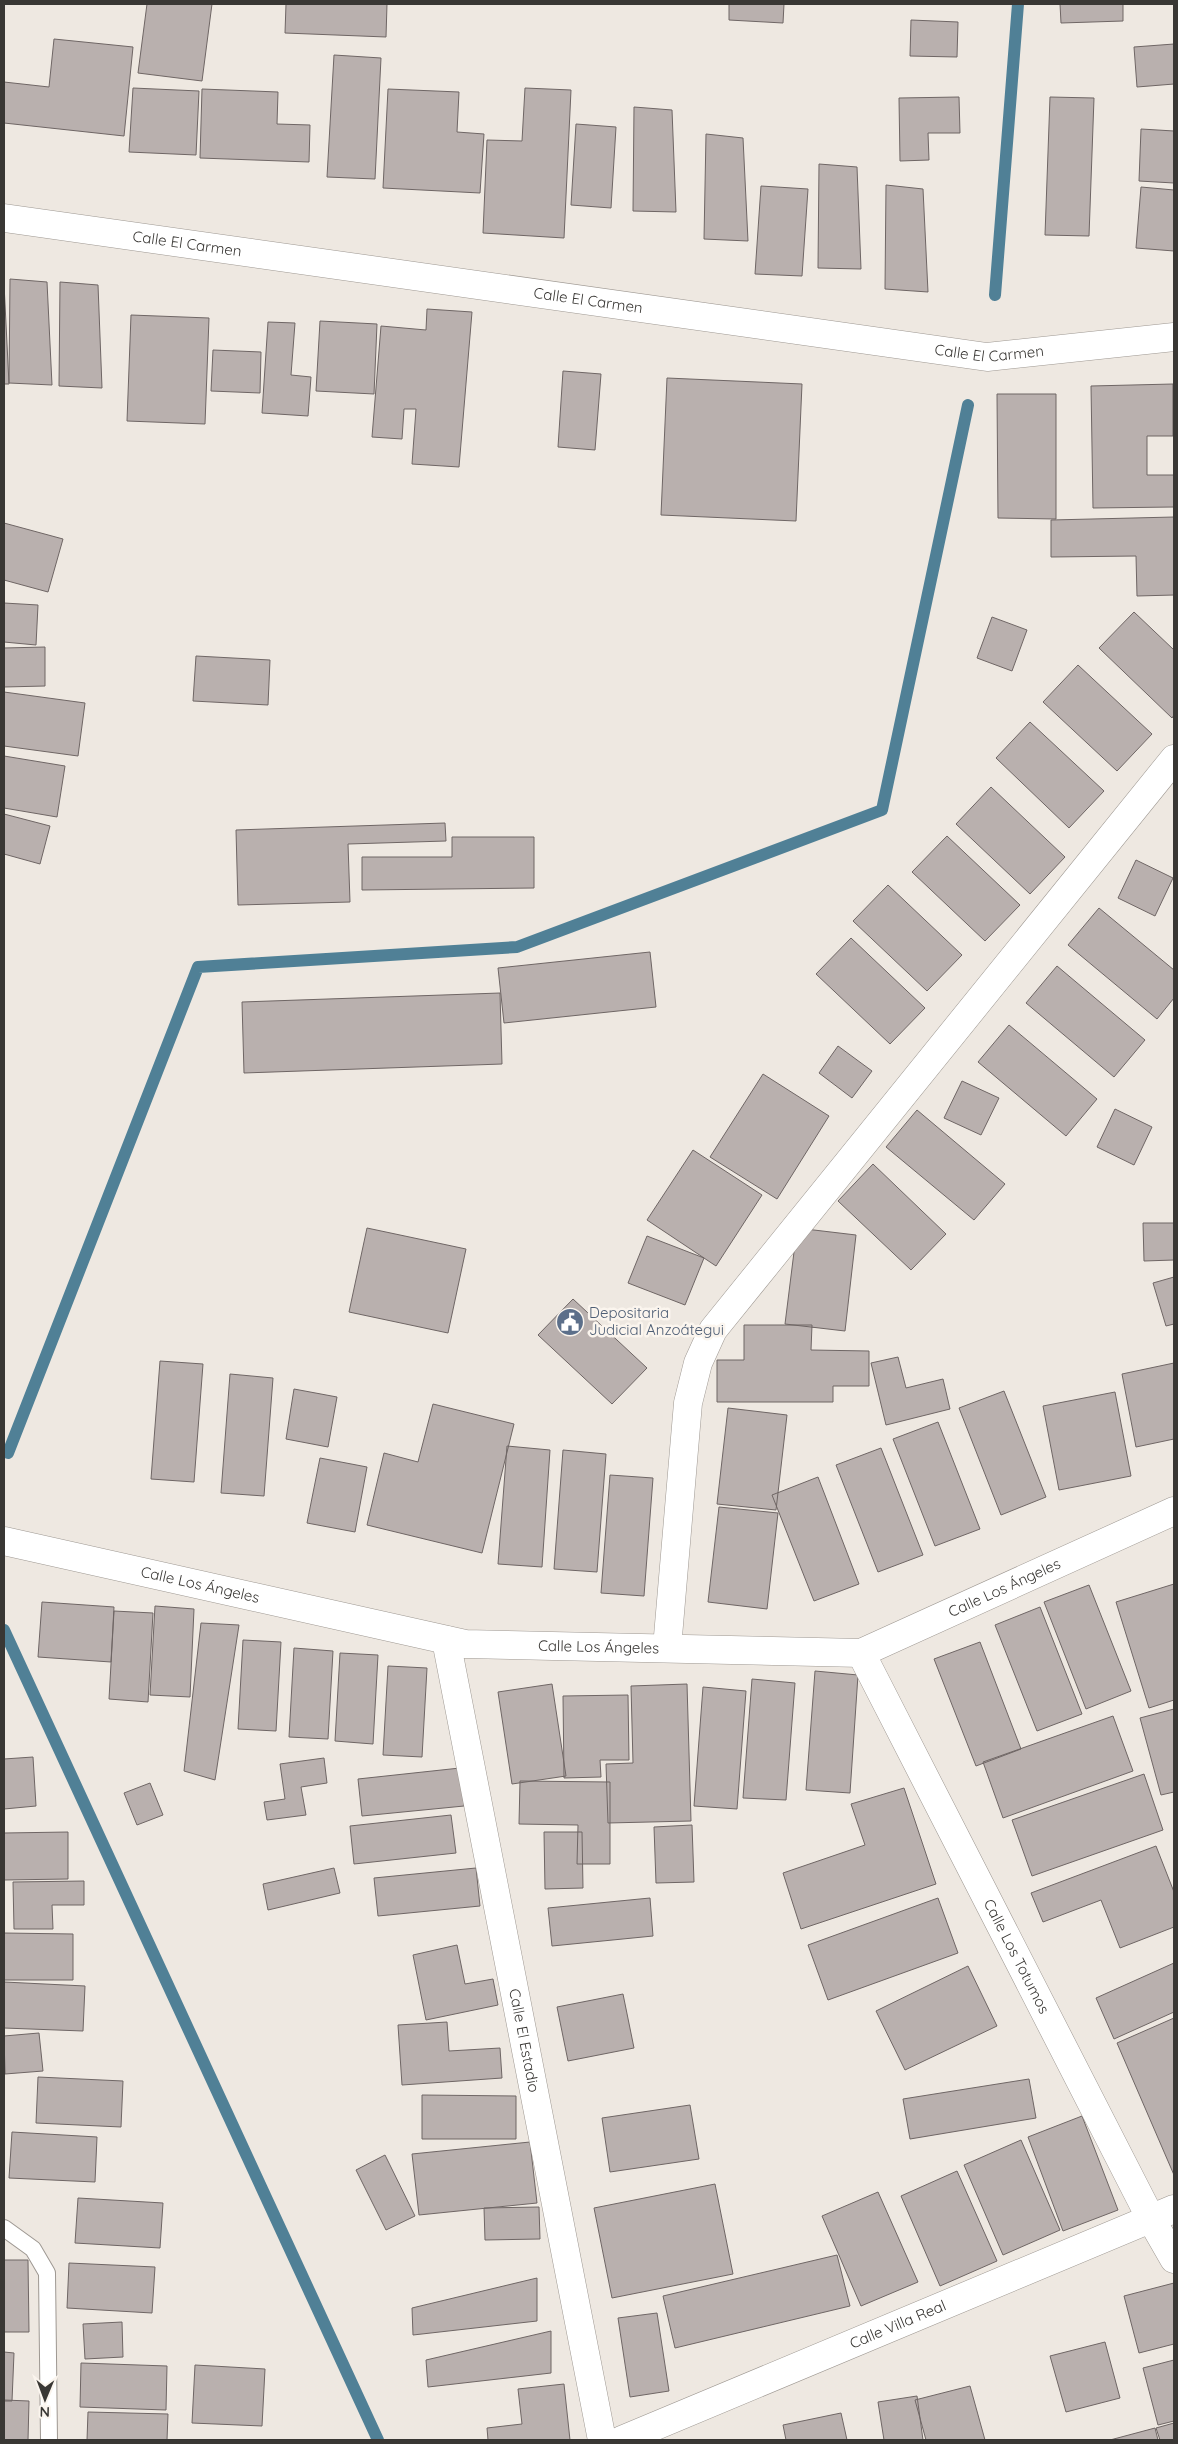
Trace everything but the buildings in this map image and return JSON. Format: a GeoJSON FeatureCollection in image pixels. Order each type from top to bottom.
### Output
{"type":"FeatureCollection","features":[{"type":"Feature","properties":{"kind":"street","name":"Calle El Carmen"},"geometry":{"type":"LineString","coordinates":[[4,218],[987,357],[1174,338]]}},
{"type":"Feature","properties":{"kind":"street"},"geometry":{"type":"LineString","coordinates":[[667,1648],[688,1403],[698,1363],[713,1330],[1174,760]]}},
{"type":"Feature","properties":{"kind":"street","name":"Calle Los Ángeles"},"geometry":{"type":"LineString","coordinates":[[4,1542],[465,1644],[861,1653],[1174,1511]]}},
{"type":"Feature","properties":{"kind":"street","name":"Calle El Estadio"},"geometry":{"type":"LineString","coordinates":[[446,1640],[602,2440]]}},
{"type":"Feature","properties":{"kind":"street","name":"Calle Los Totumos"},"geometry":{"type":"LineString","coordinates":[[861,1653],[1163,2214],[1174,2259]]}},
{"type":"Feature","properties":{"kind":"street","name":"Calle Villa Real"},"geometry":{"type":"LineString","coordinates":[[622,2440],[1163,2214]]}},
{"type":"Feature","properties":{"kind":"lane"},"geometry":{"type":"LineString","coordinates":[[4,2228],[33,2249],[46,2273],[49,2440]]}},
{"type":"Feature","properties":{"kind":"waterway"},"geometry":{"type":"LineString","coordinates":[[995,295],[1018,4]]}},
{"type":"Feature","properties":{"kind":"waterway"},"geometry":{"type":"LineString","coordinates":[[8,1453],[198,967],[517,947],[882,810],[968,405]]}},
{"type":"Feature","properties":{"kind":"waterway"},"geometry":{"type":"LineString","coordinates":[[4,1630],[378,2440]]}},
{"type":"Feature","properties":{"kind":"place","name":"Depositaria Judicial Anzoátegui"},"geometry":{"type":"Point","coordinates":[570,1322]}}]}
